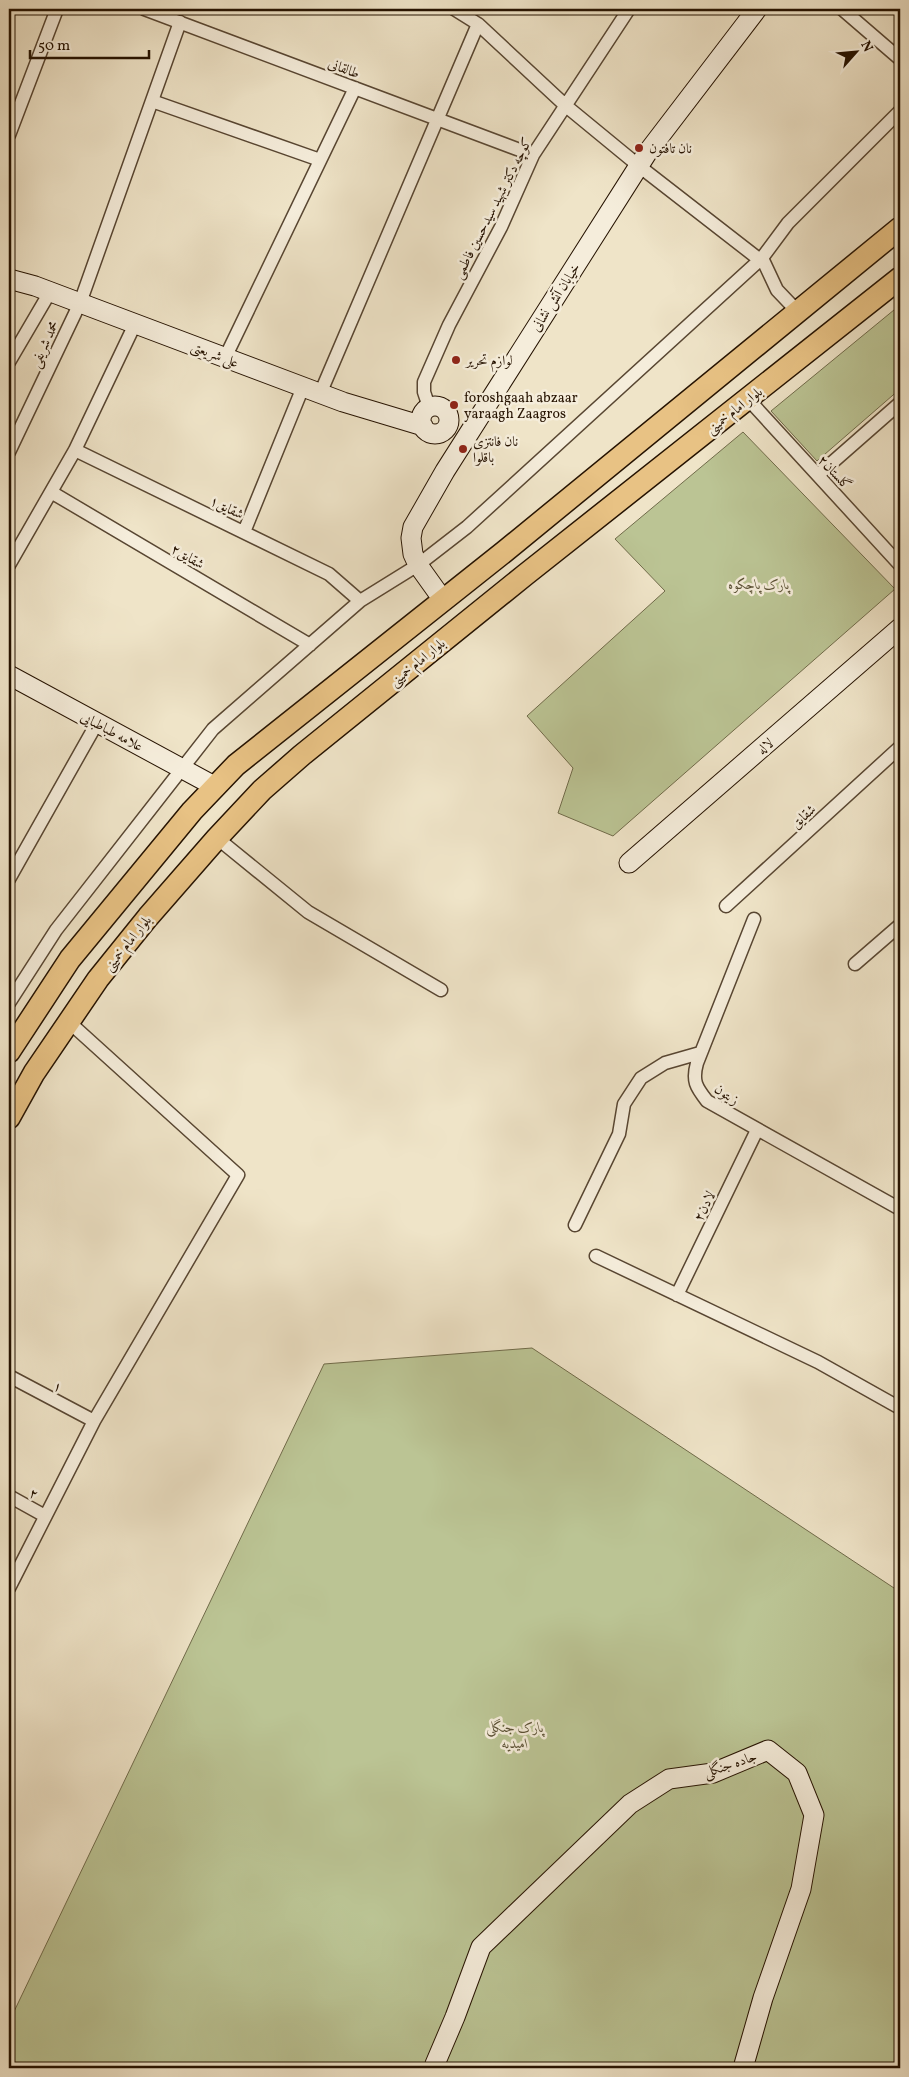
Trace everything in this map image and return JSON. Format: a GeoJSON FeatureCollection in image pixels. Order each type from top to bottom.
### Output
{"type":"FeatureCollection","features":[{"type":"Feature","properties":{"kind":"main road"},"geometry":{"type":"LineString","coordinates":[[9,1052],[70,958],[192,811],[236,765],[798,312],[898,234]]}},
{"type":"Feature","properties":{"kind":"main road","name":"بلوار امام خمینی"},"geometry":{"type":"LineString","coordinates":[[9,1118],[34,1073],[98,979],[148,917],[262,790],[302,755],[463,625],[900,278]]}},
{"type":"Feature","properties":{"kind":"main road"},"geometry":{"type":"LineString","coordinates":[[443,600],[463,625]]}},
{"type":"Feature","properties":{"kind":"street"},"geometry":{"type":"LineString","coordinates":[[9,135],[57,9]]}},
{"type":"Feature","properties":{"kind":"street"},"geometry":{"type":"LineString","coordinates":[[454,9],[478,24],[566,106],[639,166],[761,259],[776,290],[798,312]]}},
{"type":"Feature","properties":{"kind":"street","name":"کوچه دکتر شهید سیدحسین فاطمی"},"geometry":{"type":"LineString","coordinates":[[429,407],[424,392],[424,382],[449,325],[501,227],[533,154],[629,9]]}},
{"type":"Feature","properties":{"kind":"street","name":"خیابان آتش نشانی"},"geometry":{"type":"LineString","coordinates":[[443,600],[418,565],[413,554],[411,538],[413,527],[445,471],[639,166],[757,9]]}},
{"type":"Feature","properties":{"kind":"street"},"geometry":{"type":"LineString","coordinates":[[842,9],[899,56]]}},
{"type":"Feature","properties":{"kind":"street","name":"طالقانی"},"geometry":{"type":"LineString","coordinates":[[151,10],[533,154]]}},
{"type":"Feature","properties":{"kind":"street","name":"محمد شریفی"},"geometry":{"type":"LineString","coordinates":[[9,452],[80,303],[180,22]]}},
{"type":"Feature","properties":{"kind":"street"},"geometry":{"type":"LineString","coordinates":[[244,532],[312,391],[437,119],[478,24]]}},
{"type":"Feature","properties":{"kind":"street"},"geometry":{"type":"LineString","coordinates":[[225,358],[355,88]]}},
{"type":"Feature","properties":{"kind":"street"},"geometry":{"type":"LineString","coordinates":[[152,101],[320,160]]}},
{"type":"Feature","properties":{"kind":"street"},"geometry":{"type":"LineString","coordinates":[[9,1003],[56,930],[213,729],[360,601],[418,565],[467,527],[761,259],[788,224],[900,111]]}},
{"type":"Feature","properties":{"kind":"street","name":"علی شریعتی"},"geometry":{"type":"LineString","coordinates":[[9,279],[80,303],[312,391],[437,426]]}},
{"type":"Feature","properties":{"kind":"street"},"geometry":{"type":"LineString","coordinates":[[9,362],[50,292]]}},
{"type":"Feature","properties":{"kind":"street"},"geometry":{"type":"LineString","coordinates":[[9,565],[75,450],[135,324]]}},
{"type":"Feature","properties":{"kind":"street","name":"گلستان۲"},"geometry":{"type":"LineString","coordinates":[[748,399],[900,565]]}},
{"type":"Feature","properties":{"kind":"street"},"geometry":{"type":"LineString","coordinates":[[818,475],[900,403]]}},
{"type":"Feature","properties":{"kind":"street"},"geometry":{"type":"LineString","coordinates":[[429,407],[443,408],[449,415],[437,426]]}},
{"type":"Feature","properties":{"kind":"street"},"geometry":{"type":"LineString","coordinates":[[437,426],[484,409]]}},
{"type":"Feature","properties":{"kind":"street"},"geometry":{"type":"LineString","coordinates":[[437,426],[445,471]]}},
{"type":"Feature","properties":{"kind":"street","name":"شقایق۱"},"geometry":{"type":"LineString","coordinates":[[75,450],[329,574],[360,601]]}},
{"type":"Feature","properties":{"kind":"street","name":"شقایق۲"},"geometry":{"type":"LineString","coordinates":[[51,492],[310,645]]}},
{"type":"Feature","properties":{"kind":"street","name":"لاله"},"geometry":{"type":"LineString","coordinates":[[630,864],[900,628]]}},
{"type":"Feature","properties":{"kind":"street","name":"علامه طباطبایی"},"geometry":{"type":"LineString","coordinates":[[9,677],[216,787]]}},
{"type":"Feature","properties":{"kind":"street"},"geometry":{"type":"LineString","coordinates":[[9,879],[97,723]]}},
{"type":"Feature","properties":{"kind":"street","name":"شقایق"},"geometry":{"type":"LineString","coordinates":[[726,906],[900,747]]}},
{"type":"Feature","properties":{"kind":"street"},"geometry":{"type":"LineString","coordinates":[[217,838],[308,912],[441,990]]}},
{"type":"Feature","properties":{"kind":"street","name":"زیتون"},"geometry":{"type":"LineString","coordinates":[[754,919],[700,1053],[694,1075],[698,1089],[707,1101],[900,1209]]}},
{"type":"Feature","properties":{"kind":"street"},"geometry":{"type":"LineString","coordinates":[[855,964],[900,925]]}},
{"type":"Feature","properties":{"kind":"street"},"geometry":{"type":"LineString","coordinates":[[9,1588],[94,1421],[238,1175],[68,1022]]}},
{"type":"Feature","properties":{"kind":"street"},"geometry":{"type":"LineString","coordinates":[[575,1225],[619,1134],[624,1104],[642,1078],[665,1063],[700,1053]]}},
{"type":"Feature","properties":{"kind":"street","name":"لادن۲"},"geometry":{"type":"LineString","coordinates":[[677,1295],[757,1130]]}},
{"type":"Feature","properties":{"kind":"street"},"geometry":{"type":"LineString","coordinates":[[596,1256],[818,1362],[900,1408]]}},
{"type":"Feature","properties":{"kind":"street","name":"۱"},"geometry":{"type":"LineString","coordinates":[[9,1376],[94,1421]]}},
{"type":"Feature","properties":{"kind":"street","name":"۲"},"geometry":{"type":"LineString","coordinates":[[9,1496],[45,1516]]}},
{"type":"Feature","properties":{"kind":"street","name":"جاده جنگلی"},"geometry":{"type":"LineString","coordinates":[[435,2068],[434,2064],[455,2016],[481,1947],[630,1804],[669,1779],[713,1773],[768,1750],[797,1773],[814,1815],[801,1889],[763,1998],[743,2068]]}},
{"type":"Feature","properties":{"kind":"green space"},"geometry":{"type":"Polygon","coordinates":[[[900,305],[900,389],[817,461],[771,411],[900,305]]]}},
{"type":"Feature","properties":{"kind":"green space","name":"پارک پاچکوه"},"geometry":{"type":"Polygon","coordinates":[[[743,432],[895,589],[613,836],[558,813],[573,768],[527,716],[665,591],[615,539],[743,432]]]}},
{"type":"Feature","properties":{"kind":"green space","name":"پارک جنگلی امیدیه"},"geometry":{"type":"Polygon","coordinates":[[[532,1348],[900,1592],[900,2068],[9,2068],[9,2022],[324,1364],[532,1348]]]}},
{"type":"Feature","properties":{"kind":"place","name":"نان تافتون"},"geometry":{"type":"Point","coordinates":[639,148]}},
{"type":"Feature","properties":{"kind":"place","name":"لوازم تحریر"},"geometry":{"type":"Point","coordinates":[456,360]}},
{"type":"Feature","properties":{"kind":"place","name":"foroshgaah abzaar yaraagh Zaagros"},"geometry":{"type":"Point","coordinates":[454,405]}},
{"type":"Feature","properties":{"kind":"place","name":"نان فانتزی باقلوا"},"geometry":{"type":"Point","coordinates":[463,449]}}]}
